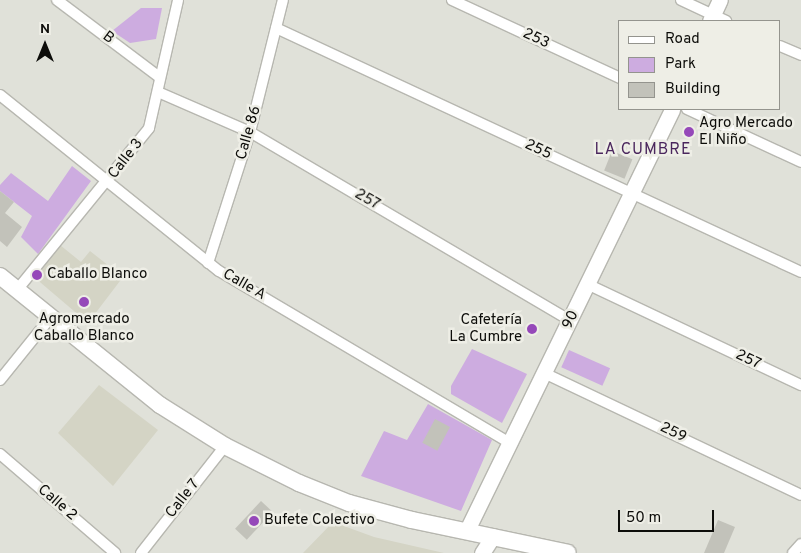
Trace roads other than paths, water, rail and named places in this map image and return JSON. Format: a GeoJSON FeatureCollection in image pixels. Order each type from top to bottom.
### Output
{"type":"FeatureCollection","features":[{"type":"Feature","properties":{"kind":"main road"},"geometry":{"type":"LineString","coordinates":[[0,276],[160,405],[225,446],[349,504],[568,553]]}},
{"type":"Feature","properties":{"kind":"street","name":"B"},"geometry":{"type":"LineString","coordinates":[[57,0],[159,77]]}},
{"type":"Feature","properties":{"kind":"street","name":"Calle 3"},"geometry":{"type":"LineString","coordinates":[[17,290],[109,182],[149,128],[158,92],[159,77],[178,0]]}},
{"type":"Feature","properties":{"kind":"street","name":"Calle 86"},"geometry":{"type":"LineString","coordinates":[[208,263],[250,132],[283,0]]}},
{"type":"Feature","properties":{"kind":"street","name":"253"},"geometry":{"type":"LineString","coordinates":[[452,0],[618,77]]}},
{"type":"Feature","properties":{"kind":"street"},"geometry":{"type":"LineString","coordinates":[[681,0],[716,19],[720,0]]}},
{"type":"Feature","properties":{"kind":"street","name":"255"},"geometry":{"type":"LineString","coordinates":[[276,28],[801,272]]}},
{"type":"Feature","properties":{"kind":"street"},"geometry":{"type":"LineString","coordinates":[[781,46],[801,55]]}},
{"type":"Feature","properties":{"kind":"street","name":"257"},"geometry":{"type":"LineString","coordinates":[[158,92],[250,132],[571,321]]}},
{"type":"Feature","properties":{"kind":"street","name":"Calle A"},"geometry":{"type":"LineString","coordinates":[[0,95],[208,263],[510,443]]}},
{"type":"Feature","properties":{"kind":"street","name":"90"},"geometry":{"type":"LineString","coordinates":[[467,530],[571,321],[672,110]]}},
{"type":"Feature","properties":{"kind":"street"},"geometry":{"type":"LineString","coordinates":[[689,110],[801,162]]}},
{"type":"Feature","properties":{"kind":"street","name":"257"},"geometry":{"type":"LineString","coordinates":[[587,284],[801,385]]}},
{"type":"Feature","properties":{"kind":"street"},"geometry":{"type":"LineString","coordinates":[[0,380],[50,318]]}},
{"type":"Feature","properties":{"kind":"street","name":"259"},"geometry":{"type":"LineString","coordinates":[[544,372],[801,495]]}},
{"type":"Feature","properties":{"kind":"street","name":"Calle 7"},"geometry":{"type":"LineString","coordinates":[[141,553],[225,446]]}},
{"type":"Feature","properties":{"kind":"street","name":"Calle 2"},"geometry":{"type":"LineString","coordinates":[[0,454],[114,553]]}},
{"type":"Feature","properties":{"kind":"street"},"geometry":{"type":"LineString","coordinates":[[482,553],[493,536]]}},
{"type":"Feature","properties":{"kind":"street"},"geometry":{"type":"LineString","coordinates":[[793,553],[801,544]]}},
{"type":"Feature","properties":{"kind":"place","name":"Agro Mercado El Niño"},"geometry":{"type":"Point","coordinates":[689,132]}},
{"type":"Feature","properties":{"kind":"place","name":"Caballo Blanco"},"geometry":{"type":"Point","coordinates":[37,275]}},
{"type":"Feature","properties":{"kind":"place","name":"Agromercado Caballo Blanco"},"geometry":{"type":"Point","coordinates":[84,302]}},
{"type":"Feature","properties":{"kind":"place","name":"Cafetería La Cumbre"},"geometry":{"type":"Point","coordinates":[532,329]}},
{"type":"Feature","properties":{"kind":"place","name":"Bufete Colectivo"},"geometry":{"type":"Point","coordinates":[254,521]}},
{"type":"Feature","properties":{"kind":"district","name":"LA CUMBRE"},"geometry":{"type":"Point","coordinates":[643,150]}}]}
